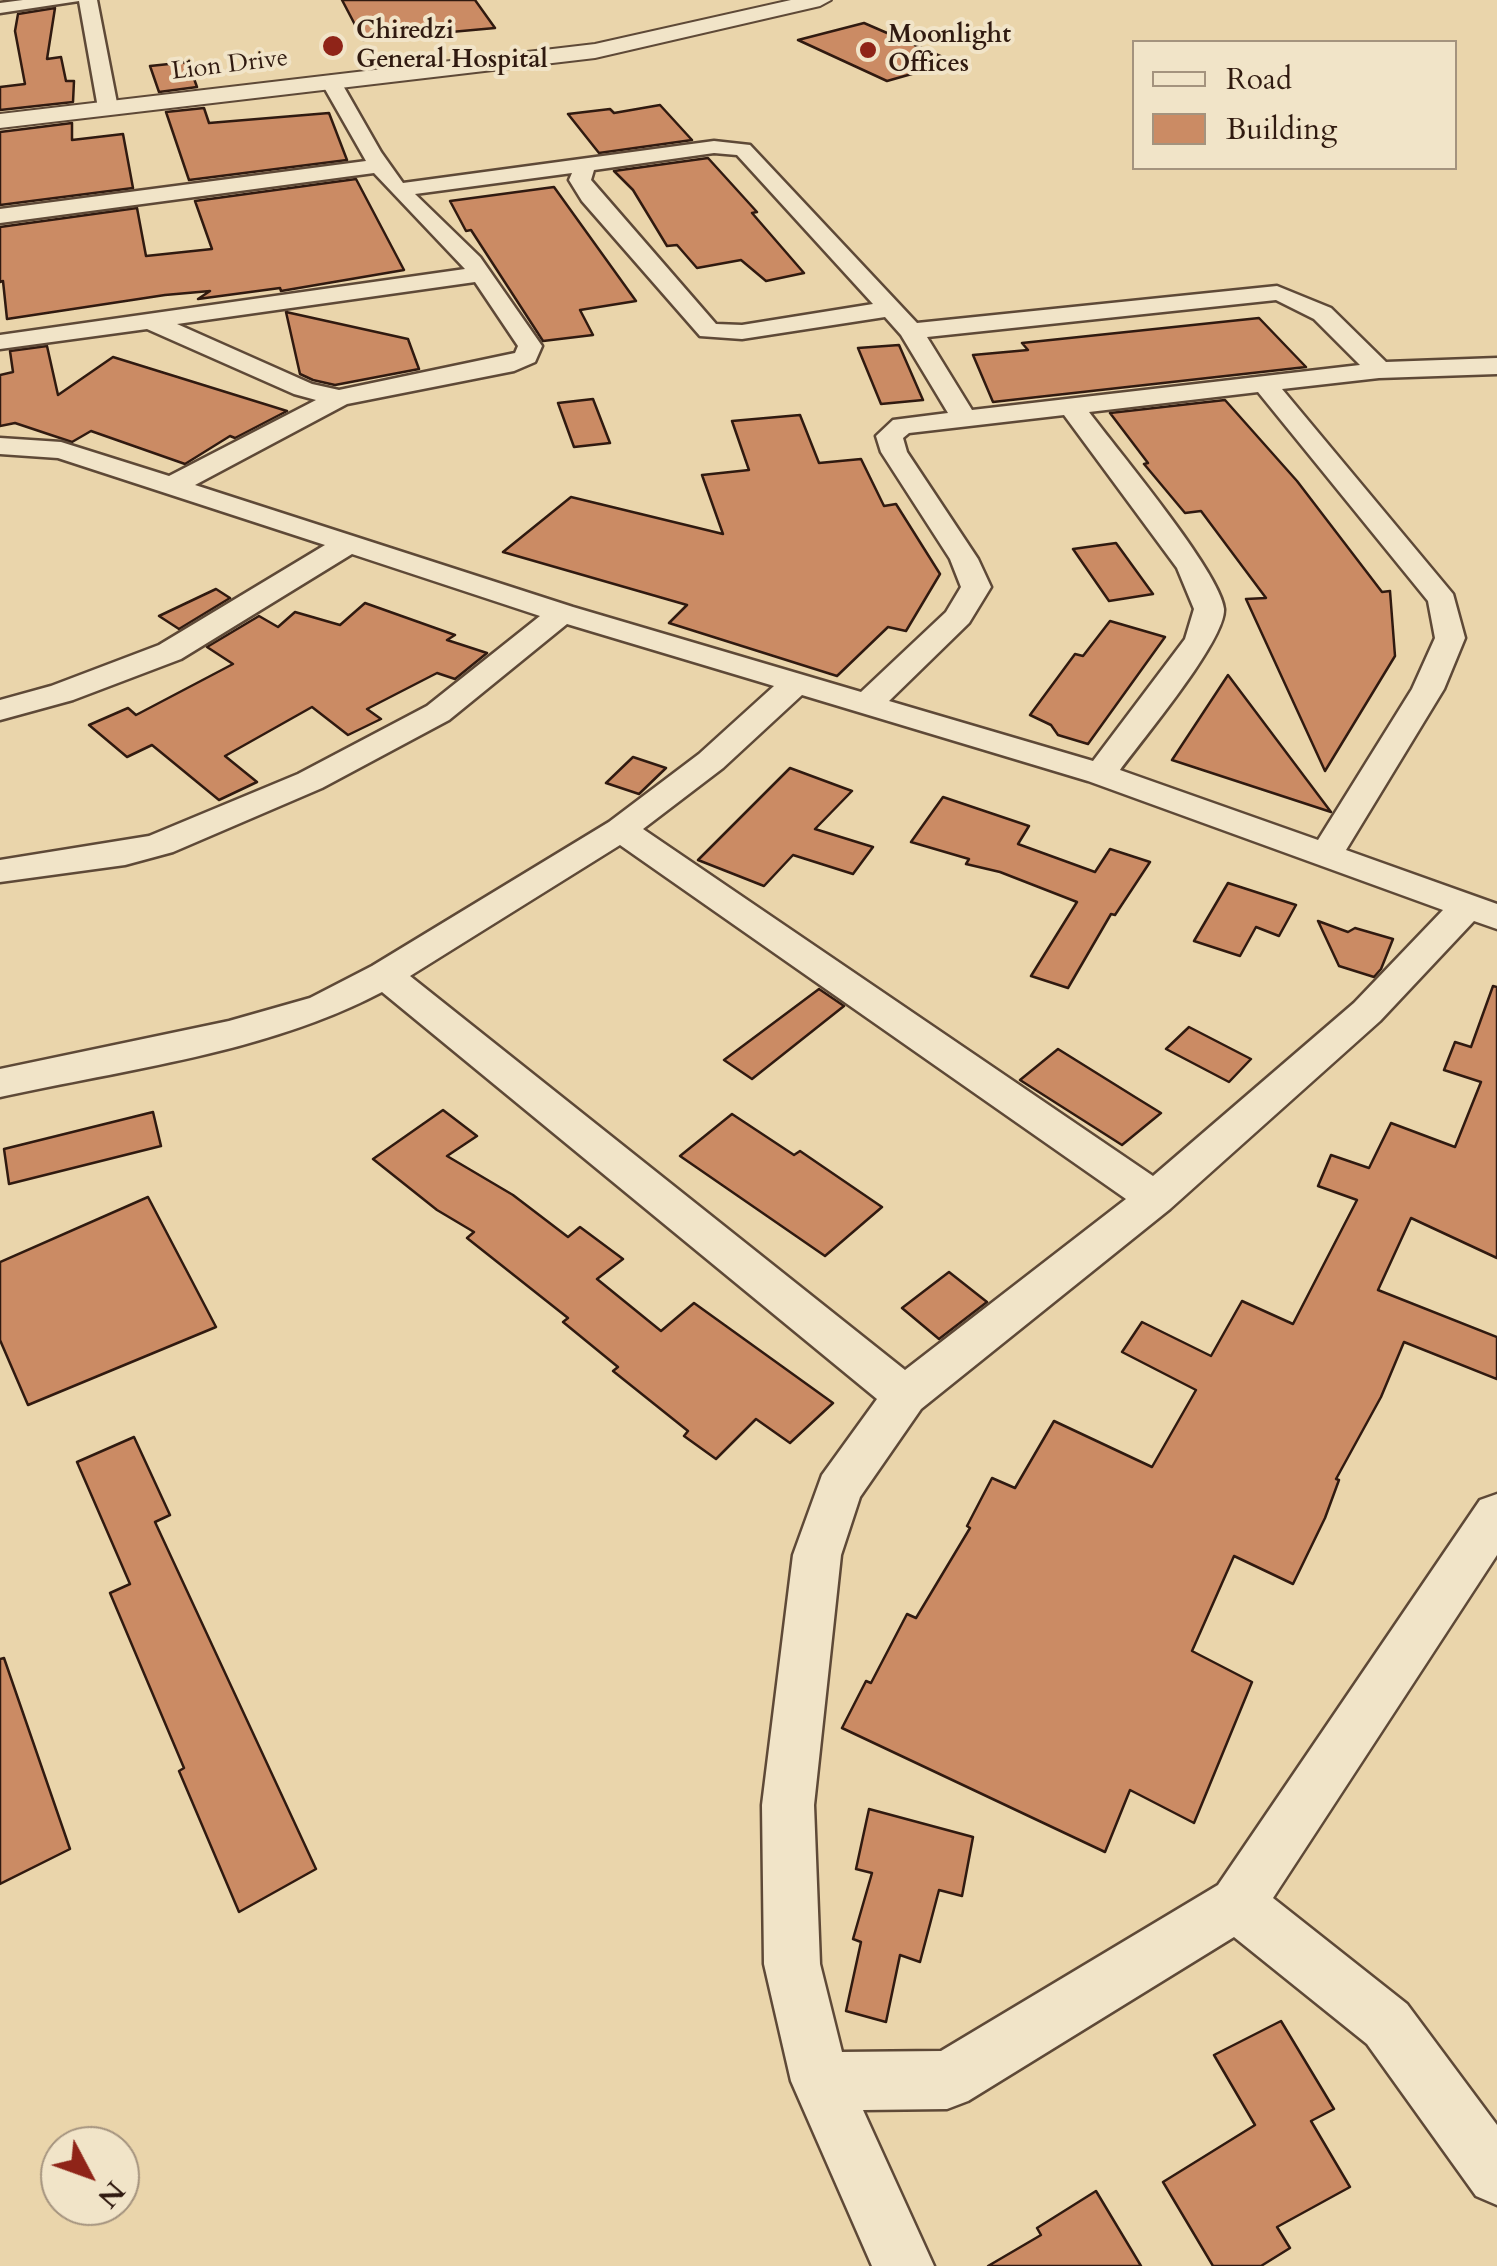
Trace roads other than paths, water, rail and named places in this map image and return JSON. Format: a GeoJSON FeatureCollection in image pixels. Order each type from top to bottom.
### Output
{"type":"FeatureCollection","features":[{"type":"Feature","properties":{"kind":"street"},"geometry":{"type":"LineString","coordinates":[[0,8],[70,0]]}},
{"type":"Feature","properties":{"kind":"street"},"geometry":{"type":"LineString","coordinates":[[88,0],[108,108]]}},
{"type":"Feature","properties":{"kind":"street","name":"Lion Drive"},"geometry":{"type":"LineString","coordinates":[[0,120],[594,51],[820,0]]}},
{"type":"Feature","properties":{"kind":"street"},"geometry":{"type":"LineString","coordinates":[[175,484],[339,398],[526,358],[530,346],[463,248],[398,190],[331,82]]}},
{"type":"Feature","properties":{"kind":"street"},"geometry":{"type":"LineString","coordinates":[[398,190],[714,147],[743,149],[910,332],[963,416]]}},
{"type":"Feature","properties":{"kind":"street"},"geometry":{"type":"LineString","coordinates":[[584,164],[580,180],[590,196],[709,331],[742,332],[889,310]]}},
{"type":"Feature","properties":{"kind":"street"},"geometry":{"type":"LineString","coordinates":[[0,216],[380,166]]}},
{"type":"Feature","properties":{"kind":"street"},"geometry":{"type":"LineString","coordinates":[[0,342],[481,274]]}},
{"type":"Feature","properties":{"kind":"street"},"geometry":{"type":"LineString","coordinates":[[910,332],[1277,292],[1305,300],[1324,311],[1380,370]]}},
{"type":"Feature","properties":{"kind":"street"},"geometry":{"type":"LineString","coordinates":[[150,321],[303,389],[339,398]]}},
{"type":"Feature","properties":{"kind":"street"},"geometry":{"type":"LineString","coordinates":[[866,705],[958,617],[976,588],[964,559],[894,452],[889,436],[902,426],[1380,370],[1497,366]]}},
{"type":"Feature","properties":{"kind":"street"},"geometry":{"type":"LineString","coordinates":[[1263,382],[1443,600],[1450,638],[1428,689],[1325,857]]}},
{"type":"Feature","properties":{"kind":"street"},"geometry":{"type":"LineString","coordinates":[[1072,406],[1191,567],[1210,608],[1200,640],[1100,774]]}},
{"type":"Feature","properties":{"kind":"street"},"geometry":{"type":"LineString","coordinates":[[0,446],[61,450],[562,612],[1100,774],[1482,912],[1155,1198],[905,1396],[839,1488],[816,1555],[788,1805],[792,1964],[820,2080],[903,2266]]}},
{"type":"Feature","properties":{"kind":"street"},"geometry":{"type":"LineString","coordinates":[[0,710],[62,694],[170,652],[351,542]]}},
{"type":"Feature","properties":{"kind":"street"},"geometry":{"type":"LineString","coordinates":[[0,872],[125,854],[161,844],[310,781],[438,714],[562,612]]}},
{"type":"Feature","properties":{"kind":"street"},"geometry":{"type":"LineString","coordinates":[[0,1082],[230,1034],[323,1007],[385,975],[621,830],[711,761],[796,684]]}},
{"type":"Feature","properties":{"kind":"street"},"geometry":{"type":"LineString","coordinates":[[621,830],[1155,1198]]}},
{"type":"Feature","properties":{"kind":"street"},"geometry":{"type":"LineString","coordinates":[[385,975],[905,1396]]}},
{"type":"Feature","properties":{"kind":"street"},"geometry":{"type":"LineString","coordinates":[[820,2080],[947,2080],[1236,1904],[1497,1515]]}},
{"type":"Feature","properties":{"kind":"street"},"geometry":{"type":"LineString","coordinates":[[1236,1904],[1387,2024],[1497,2175]]}},
{"type":"Feature","properties":{"kind":"place","name":"Chiredzi General Hospital"},"geometry":{"type":"Point","coordinates":[333,46]}},
{"type":"Feature","properties":{"kind":"place","name":"Moonlight Offices"},"geometry":{"type":"Point","coordinates":[868,50]}}]}
